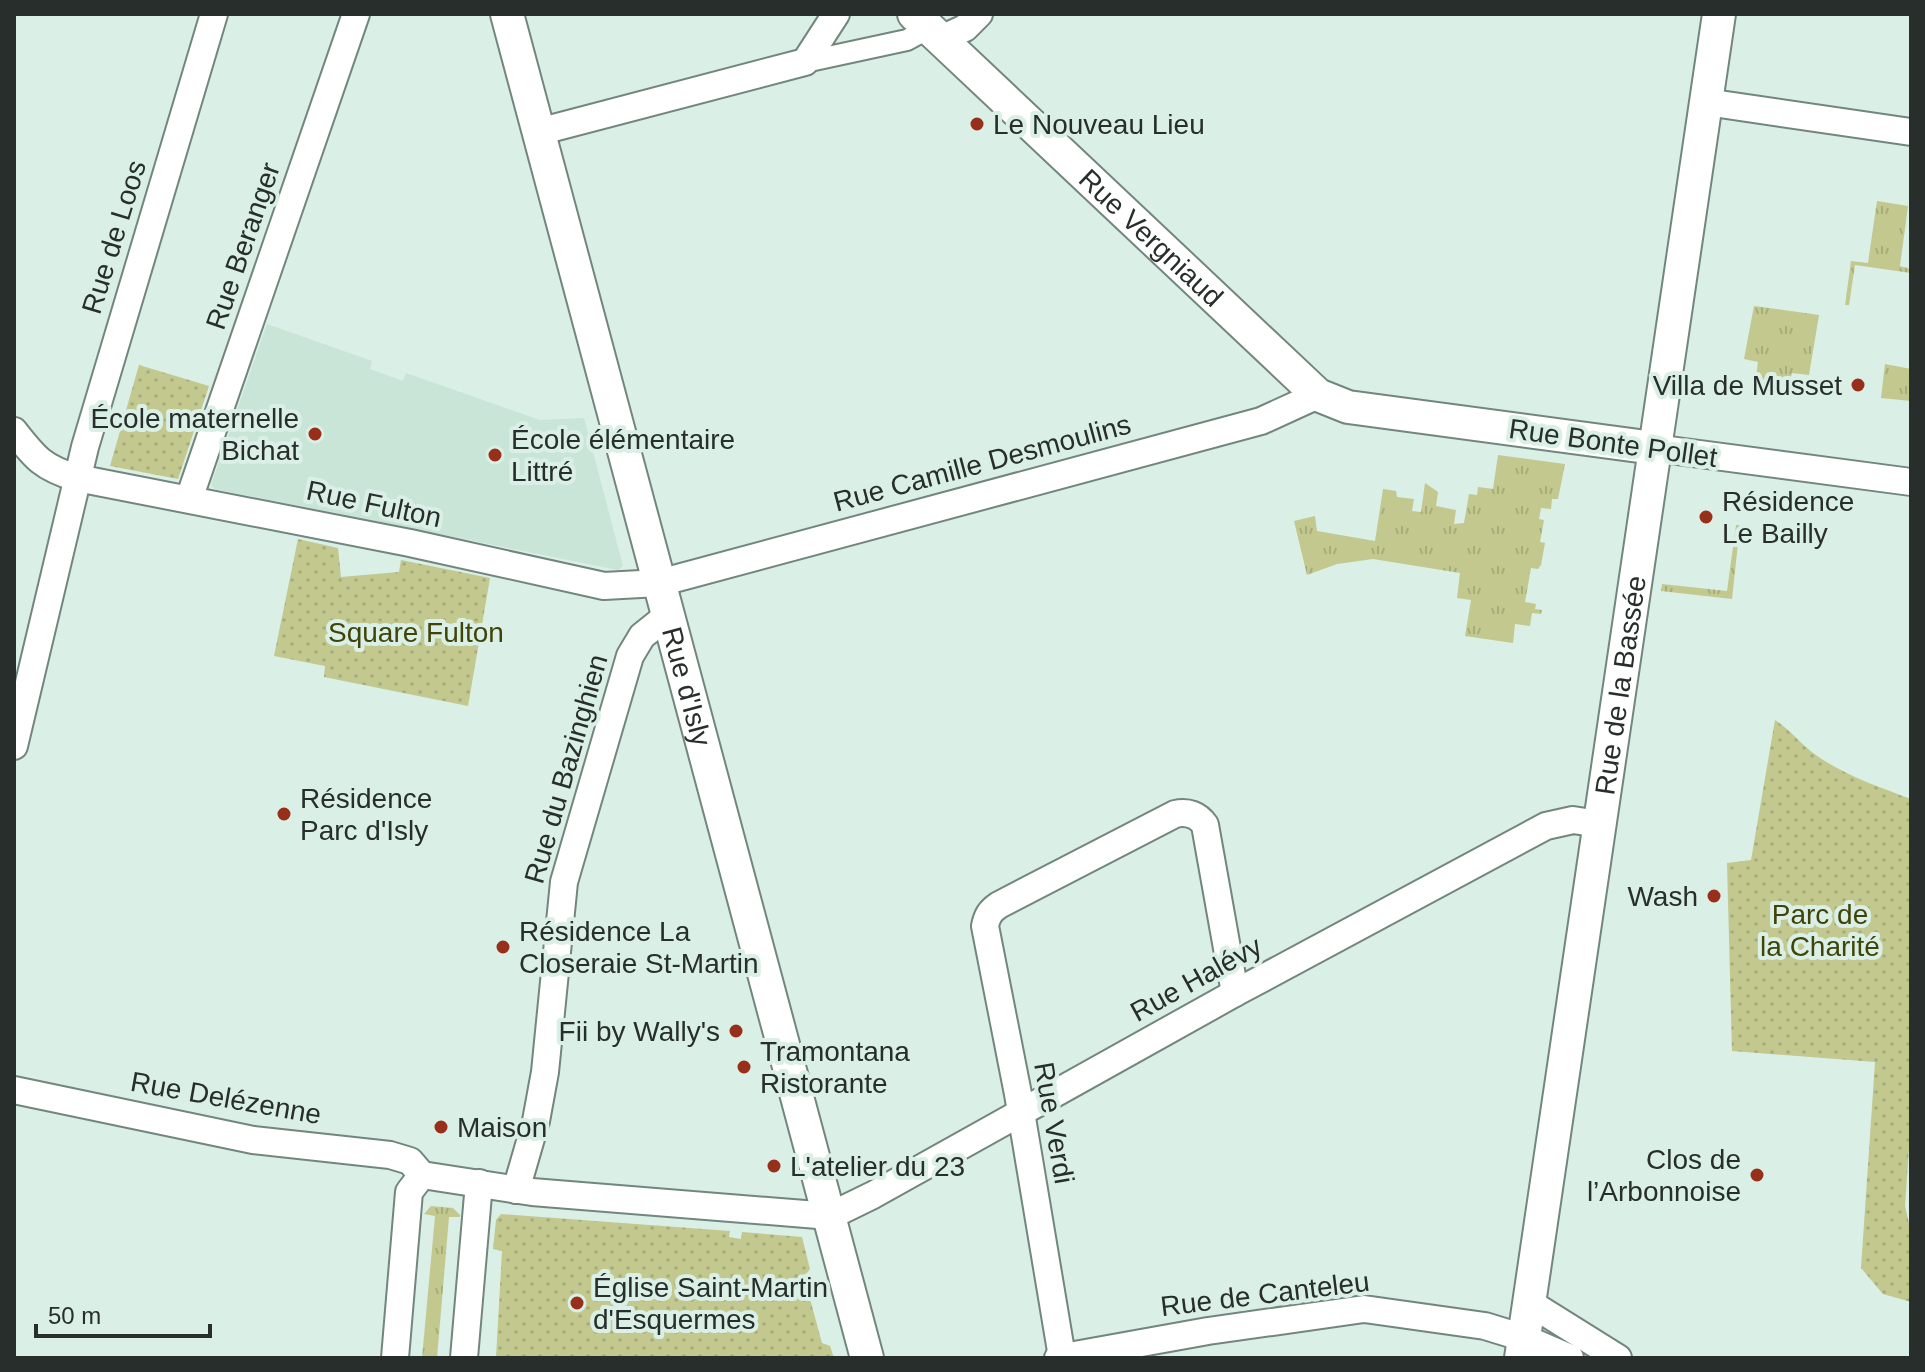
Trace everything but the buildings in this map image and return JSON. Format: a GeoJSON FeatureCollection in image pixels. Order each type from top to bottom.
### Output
{"type":"FeatureCollection","features":[{"type":"Feature","properties":{"kind":"street","name":"Rue de Loos"},"geometry":{"type":"LineString","coordinates":[[14,746],[77,478],[214,14]]}},
{"type":"Feature","properties":{"kind":"street","name":"Rue Beranger"},"geometry":{"type":"LineString","coordinates":[[189,499],[356,14]]}},
{"type":"Feature","properties":{"kind":"street","name":"Rue d'Isly"},"geometry":{"type":"LineString","coordinates":[[507,14],[867,1358]]}},
{"type":"Feature","properties":{"kind":"street"},"geometry":{"type":"LineString","coordinates":[[805,62],[836,14]]}},
{"type":"Feature","properties":{"kind":"street"},"geometry":{"type":"LineString","coordinates":[[538,132],[805,62],[907,40],[928,27],[965,28],[979,14]]}},
{"type":"Feature","properties":{"kind":"street","name":"Rue de la Bassée"},"geometry":{"type":"LineString","coordinates":[[1523,1348],[1719,14]]}},
{"type":"Feature","properties":{"kind":"street","name":"Rue Vergniaud"},"geometry":{"type":"LineString","coordinates":[[928,27],[1318,395]]}},
{"type":"Feature","properties":{"kind":"street"},"geometry":{"type":"LineString","coordinates":[[1706,102],[1911,132]]}},
{"type":"Feature","properties":{"kind":"street","name":"Rue Bonte Pollet"},"geometry":{"type":"LineString","coordinates":[[1318,395],[1337,404],[1361,409],[1911,482]]}},
{"type":"Feature","properties":{"kind":"street","name":"Rue Camille Desmoulins"},"geometry":{"type":"LineString","coordinates":[[659,583],[1261,421],[1318,395]]}},
{"type":"Feature","properties":{"kind":"street","name":"Rue Fulton"},"geometry":{"type":"LineString","coordinates":[[14,431],[37,461],[77,478],[604,586],[659,583]]}},
{"type":"Feature","properties":{"kind":"street","name":"Rue du Bazinghien"},"geometry":{"type":"LineString","coordinates":[[516,1190],[542,1093],[561,897],[570,857],[630,656],[642,636],[667,616]]}},
{"type":"Feature","properties":{"kind":"street","name":"Rue Verdi"},"geometry":{"type":"LineString","coordinates":[[1060,1358],[985,926],[991,911],[1175,814],[1192,814],[1205,825],[1235,993]]}},
{"type":"Feature","properties":{"kind":"street","name":"Rue Halévy"},"geometry":{"type":"LineString","coordinates":[[830,1216],[1546,826],[1573,820],[1599,824]]}},
{"type":"Feature","properties":{"kind":"street","name":"Rue Delézenne"},"geometry":{"type":"LineString","coordinates":[[14,1090],[253,1140],[390,1155],[410,1161],[422,1175]]}},
{"type":"Feature","properties":{"kind":"street"},"geometry":{"type":"LineString","coordinates":[[395,1358],[409,1192],[422,1175],[516,1190],[830,1216]]}},
{"type":"Feature","properties":{"kind":"street"},"geometry":{"type":"LineString","coordinates":[[464,1358],[479,1183]]}},
{"type":"Feature","properties":{"kind":"street"},"geometry":{"type":"LineString","coordinates":[[1530,1303],[1618,1358]]}},
{"type":"Feature","properties":{"kind":"street","name":"Rue de Canteleu"},"geometry":{"type":"LineString","coordinates":[[1060,1358],[1349,1309],[1382,1310],[1493,1328],[1523,1348],[1570,1358]]}},
{"type":"Feature","properties":{"kind":"shaded area"},"geometry":{"type":"Polygon","coordinates":[[[267,324],[372,361],[370,369],[403,381],[406,373],[540,420],[584,418],[623,566],[618,570],[215,489],[211,485],[267,324]]]}},
{"type":"Feature","properties":{"kind":"green space"},"geometry":{"type":"Polygon","coordinates":[[[1877,201],[1908,206],[1900,266],[1911,269],[1911,273],[1855,265],[1849,305],[1845,305],[1851,261],[1868,263],[1877,201]]]}},
{"type":"Feature","properties":{"kind":"green space"},"geometry":{"type":"Polygon","coordinates":[[[1754,306],[1819,315],[1809,375],[1792,373],[1788,391],[1755,385],[1758,362],[1744,359],[1754,306]]]}},
{"type":"Feature","properties":{"kind":"green space"},"geometry":{"type":"Polygon","coordinates":[[[1885,364],[1911,369],[1911,401],[1881,398],[1885,364]]]}},
{"type":"Feature","properties":{"kind":"green space"},"geometry":{"type":"Polygon","coordinates":[[[139,365],[209,386],[178,479],[110,466],[139,365]]]}},
{"type":"Feature","properties":{"kind":"green space"},"geometry":{"type":"Polygon","coordinates":[[[1498,455],[1565,464],[1558,499],[1552,499],[1551,509],[1541,508],[1539,519],[1544,520],[1540,542],[1545,543],[1541,565],[1538,569],[1531,568],[1525,602],[1536,604],[1535,609],[1542,610],[1541,614],[1532,613],[1530,626],[1515,624],[1513,643],[1465,636],[1471,600],[1457,598],[1460,573],[1373,559],[1337,564],[1307,575],[1294,521],[1315,516],[1317,531],[1375,541],[1383,489],[1396,491],[1397,497],[1414,499],[1412,511],[1421,512],[1425,483],[1438,492],[1436,506],[1456,510],[1454,524],[1464,523],[1469,494],[1477,495],[1478,487],[1493,489],[1498,455]]]}},
{"type":"Feature","properties":{"kind":"green space"},"geometry":{"type":"Polygon","coordinates":[[[1736,525],[1740,525],[1732,599],[1661,591],[1662,584],[1727,591],[1736,525]]]}},
{"type":"Feature","properties":{"kind":"green space","name":"Square Fulton"},"geometry":{"type":"Polygon","coordinates":[[[298,539],[338,548],[341,577],[399,572],[401,560],[490,578],[468,706],[324,677],[325,666],[274,656],[298,539]]]}},
{"type":"Feature","properties":{"kind":"green space","name":"Parc de la Charité"},"geometry":{"type":"Polygon","coordinates":[[[1775,720],[1813,753],[1836,768],[1911,799],[1911,1120],[1905,1206],[1911,1232],[1911,1302],[1883,1294],[1861,1268],[1875,1062],[1732,1051],[1727,863],[1751,860],[1775,720]]]}},
{"type":"Feature","properties":{"kind":"green space"},"geometry":{"type":"Polygon","coordinates":[[[431,1206],[453,1208],[460,1217],[449,1217],[437,1358],[422,1358],[435,1216],[424,1214],[431,1206]]]}},
{"type":"Feature","properties":{"kind":"green space"},"geometry":{"type":"Polygon","coordinates":[[[501,1214],[730,1231],[729,1237],[741,1239],[742,1232],[802,1237],[810,1269],[804,1277],[822,1343],[830,1346],[834,1358],[496,1358],[502,1251],[493,1249],[496,1220],[501,1214]]]}},
{"type":"Feature","properties":{"kind":"place","name":"Le Nouveau Lieu"},"geometry":{"type":"Point","coordinates":[977,124]}},
{"type":"Feature","properties":{"kind":"place","name":"Villa de Musset"},"geometry":{"type":"Point","coordinates":[1858,385]}},
{"type":"Feature","properties":{"kind":"place","name":"École maternelle Bichat"},"geometry":{"type":"Point","coordinates":[315,434]}},
{"type":"Feature","properties":{"kind":"place","name":"École élémentaire Littré"},"geometry":{"type":"Point","coordinates":[495,455]}},
{"type":"Feature","properties":{"kind":"place","name":"Résidence Le Bailly"},"geometry":{"type":"Point","coordinates":[1706,517]}},
{"type":"Feature","properties":{"kind":"place","name":"Résidence Parc d'Isly"},"geometry":{"type":"Point","coordinates":[284,814]}},
{"type":"Feature","properties":{"kind":"place","name":"Wash"},"geometry":{"type":"Point","coordinates":[1714,896]}},
{"type":"Feature","properties":{"kind":"place","name":"Résidence La Closeraie St-Martin"},"geometry":{"type":"Point","coordinates":[503,947]}},
{"type":"Feature","properties":{"kind":"place","name":"Fii by Wally's"},"geometry":{"type":"Point","coordinates":[736,1031]}},
{"type":"Feature","properties":{"kind":"place","name":"Tramontana Ristorante"},"geometry":{"type":"Point","coordinates":[744,1067]}},
{"type":"Feature","properties":{"kind":"place","name":"Maison"},"geometry":{"type":"Point","coordinates":[441,1127]}},
{"type":"Feature","properties":{"kind":"place","name":"L'atelier du 23"},"geometry":{"type":"Point","coordinates":[774,1166]}},
{"type":"Feature","properties":{"kind":"place","name":"Clos de l’Arbonnoise"},"geometry":{"type":"Point","coordinates":[1757,1175]}},
{"type":"Feature","properties":{"kind":"place","name":"Église Saint-Martin d'Esquermes"},"geometry":{"type":"Point","coordinates":[577,1303]}}]}
